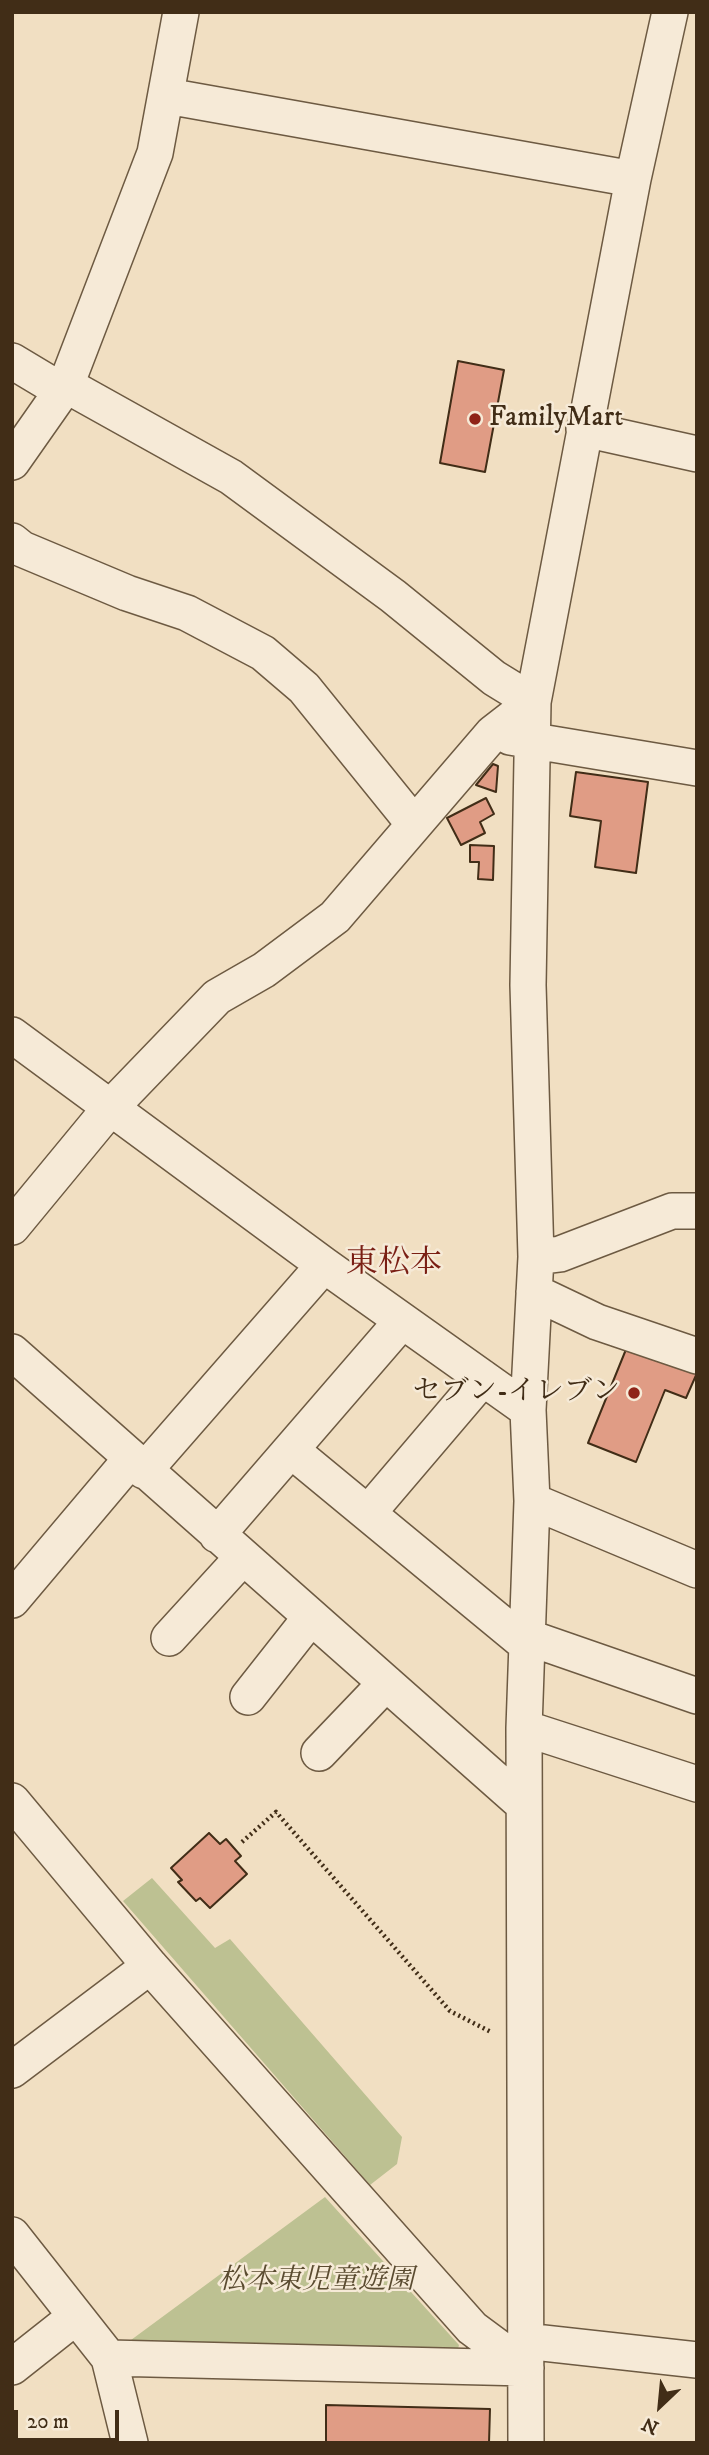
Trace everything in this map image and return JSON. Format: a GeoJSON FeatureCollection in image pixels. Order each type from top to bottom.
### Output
{"type":"FeatureCollection","features":[{"type":"Feature","properties":{"kind":"street"},"geometry":{"type":"LineString","coordinates":[[12,462],[64,388],[155,153],[181,12]]}},
{"type":"Feature","properties":{"kind":"street"},"geometry":{"type":"LineString","coordinates":[[526,2443],[523,1805],[532,1501],[528,1410],[536,1257],[528,985],[533,702],[633,179],[678,22]]}},
{"type":"Feature","properties":{"kind":"street"},"geometry":{"type":"LineString","coordinates":[[167,96],[633,179]]}},
{"type":"Feature","properties":{"kind":"street"},"geometry":{"type":"LineString","coordinates":[[12,361],[231,477],[393,596],[494,678],[533,702]]}},
{"type":"Feature","properties":{"kind":"street"},"geometry":{"type":"LineString","coordinates":[[584,429],[697,454]]}},
{"type":"Feature","properties":{"kind":"street"},"geometry":{"type":"LineString","coordinates":[[12,541],[22,549],[116,588],[187,613],[263,653],[304,688],[414,824]]}},
{"type":"Feature","properties":{"kind":"street"},"geometry":{"type":"LineString","coordinates":[[18,1209],[216,997],[264,970],[335,917],[493,733],[533,702]]}},
{"type":"Feature","properties":{"kind":"street"},"geometry":{"type":"LineString","coordinates":[[493,733],[697,768]]}},
{"type":"Feature","properties":{"kind":"street"},"geometry":{"type":"LineString","coordinates":[[12,1035],[324,1265],[528,1410]]}},
{"type":"Feature","properties":{"kind":"street"},"geometry":{"type":"LineString","coordinates":[[536,1257],[560,1254],[672,1211],[697,1211]]}},
{"type":"Feature","properties":{"kind":"street"},"geometry":{"type":"LineString","coordinates":[[12,1600],[324,1265]]}},
{"type":"Feature","properties":{"kind":"street"},"geometry":{"type":"LineString","coordinates":[[534,1293],[597,1322],[697,1356]]}},
{"type":"Feature","properties":{"kind":"street"},"geometry":{"type":"LineString","coordinates":[[217,1535],[402,1321]]}},
{"type":"Feature","properties":{"kind":"street"},"geometry":{"type":"LineString","coordinates":[[19,1371],[138,1465],[523,1805]]}},
{"type":"Feature","properties":{"kind":"street"},"geometry":{"type":"LineString","coordinates":[[368,1513],[483,1378]]}},
{"type":"Feature","properties":{"kind":"street"},"geometry":{"type":"LineString","coordinates":[[291,1450],[526,1641],[697,1696]]}},
{"type":"Feature","properties":{"kind":"street"},"geometry":{"type":"LineString","coordinates":[[532,1501],[697,1570]]}},
{"type":"Feature","properties":{"kind":"street"},"geometry":{"type":"LineString","coordinates":[[169,1638],[243,1558]]}},
{"type":"Feature","properties":{"kind":"street"},"geometry":{"type":"LineString","coordinates":[[248,1697],[310,1617]]}},
{"type":"Feature","properties":{"kind":"street"},"geometry":{"type":"LineString","coordinates":[[319,1753],[386,1683]]}},
{"type":"Feature","properties":{"kind":"street"},"geometry":{"type":"LineString","coordinates":[[524,1728],[697,1784]]}},
{"type":"Feature","properties":{"kind":"street"},"geometry":{"type":"LineString","coordinates":[[12,1801],[150,1966],[472,2328],[525,2354]]}},
{"type":"Feature","properties":{"kind":"street"},"geometry":{"type":"LineString","coordinates":[[12,2070],[150,1966]]}},
{"type":"Feature","properties":{"kind":"street"},"geometry":{"type":"LineString","coordinates":[[12,2235],[74,2318],[109,2358],[130,2443]]}},
{"type":"Feature","properties":{"kind":"street"},"geometry":{"type":"LineString","coordinates":[[12,2367],[74,2318]]}},
{"type":"Feature","properties":{"kind":"street"},"geometry":{"type":"LineString","coordinates":[[109,2358],[525,2354],[697,2360]]}},
{"type":"Feature","properties":{"kind":"path"},"geometry":{"type":"LineString","coordinates":[[242,1842],[276,1812],[450,2011],[498,2036]]}},
{"type":"Feature","properties":{"kind":"green space"},"geometry":{"type":"Polygon","coordinates":[[[152,1878],[215,1948],[230,1939],[402,2137],[397,2164],[370,2185],[123,1901],[152,1878]]]}},
{"type":"Feature","properties":{"kind":"green space","name":"松本東児童遊園"},"geometry":{"type":"Polygon","coordinates":[[[325,2197],[459,2345],[458,2349],[131,2340],[325,2197]]]}},
{"type":"Feature","properties":{"kind":"building"},"geometry":{"type":"Polygon","coordinates":[[[458,361],[504,370],[485,472],[440,463],[458,361]]]}},
{"type":"Feature","properties":{"kind":"building"},"geometry":{"type":"Polygon","coordinates":[[[493,764],[498,766],[496,792],[476,785],[493,764]]]}},
{"type":"Feature","properties":{"kind":"building"},"geometry":{"type":"Polygon","coordinates":[[[576,772],[648,782],[636,873],[595,867],[601,821],[570,816],[576,772]]]}},
{"type":"Feature","properties":{"kind":"building"},"geometry":{"type":"Polygon","coordinates":[[[486,798],[494,814],[480,822],[485,833],[461,845],[447,818],[486,798]]]}},
{"type":"Feature","properties":{"kind":"building"},"geometry":{"type":"Polygon","coordinates":[[[470,845],[494,846],[493,880],[478,879],[479,862],[470,862],[470,845]]]}},
{"type":"Feature","properties":{"kind":"building"},"geometry":{"type":"Polygon","coordinates":[[[629,1342],[697,1373],[686,1398],[665,1390],[636,1462],[588,1443],[629,1342]]]}},
{"type":"Feature","properties":{"kind":"building"},"geometry":{"type":"Polygon","coordinates":[[[209,1833],[220,1844],[226,1839],[241,1856],[235,1861],[247,1874],[210,1908],[200,1898],[196,1901],[178,1882],[182,1880],[171,1868],[209,1833]]]}},
{"type":"Feature","properties":{"kind":"building"},"geometry":{"type":"Polygon","coordinates":[[[326,2405],[490,2409],[489,2443],[326,2443],[326,2405]]]}},
{"type":"Feature","properties":{"kind":"place","name":"FamilyMart"},"geometry":{"type":"Point","coordinates":[475,419]}},
{"type":"Feature","properties":{"kind":"place","name":"セブン-イレブン"},"geometry":{"type":"Point","coordinates":[634,1393]}},
{"type":"Feature","properties":{"kind":"district","name":"東松本"},"geometry":{"type":"Point","coordinates":[394,1265]}}]}
